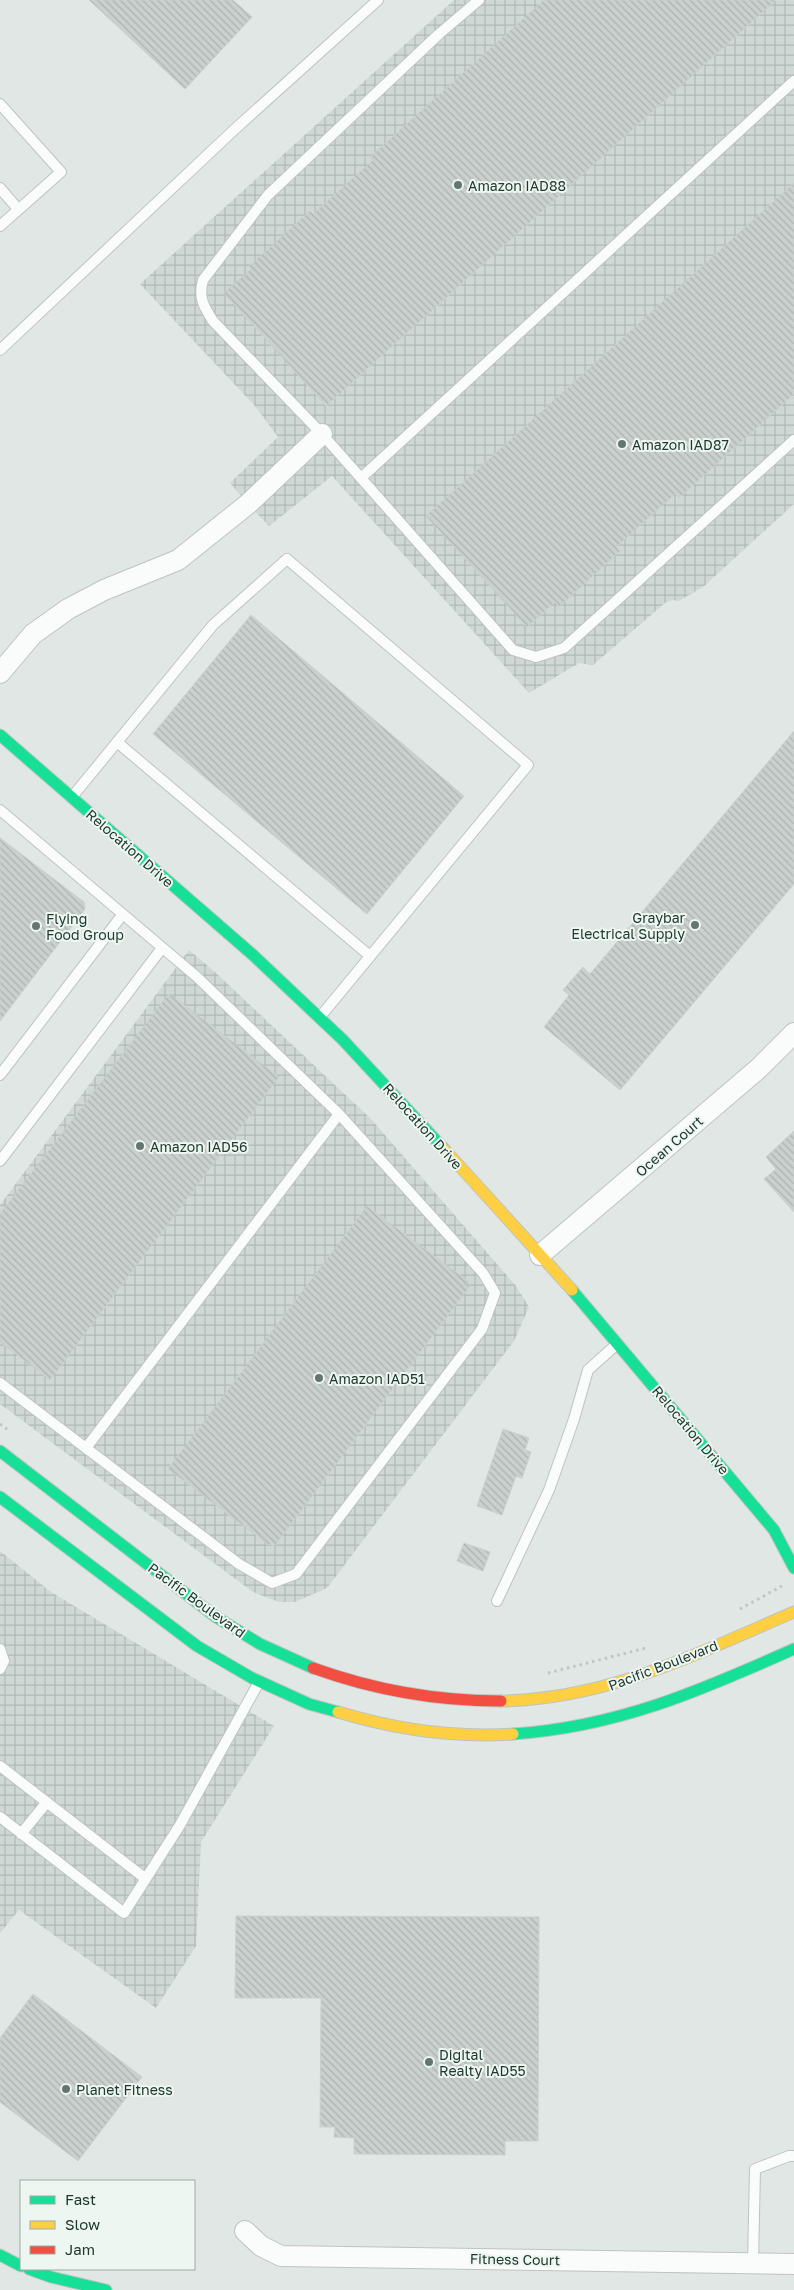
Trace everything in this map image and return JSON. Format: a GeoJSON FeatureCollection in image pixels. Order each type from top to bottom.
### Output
{"type":"FeatureCollection","features":[{"type":"Feature","properties":{"kind":"main road","name":"Relocation Drive"},"geometry":{"type":"LineString","coordinates":[[0,735],[253,956],[319,1018],[396,1096],[618,1343],[774,1530],[794,1568]]}},
{"type":"Feature","properties":{"kind":"main road","name":"Pacific Boulevard"},"geometry":{"type":"LineString","coordinates":[[0,1451],[216,1617],[260,1644],[305,1665],[335,1677],[377,1688],[445,1700],[525,1700],[571,1694],[609,1686],[662,1668],[794,1612]]}},
{"type":"Feature","properties":{"kind":"main road"},"geometry":{"type":"LineString","coordinates":[[0,1497],[196,1646],[275,1690],[319,1708],[387,1726],[460,1736],[509,1736],[567,1730],[618,1718],[672,1701],[794,1649]]}},
{"type":"Feature","properties":{"kind":"main road"},"geometry":{"type":"LineString","coordinates":[[0,2255],[20,2265]]}},
{"type":"Feature","properties":{"kind":"main road"},"geometry":{"type":"LineString","coordinates":[[32,2270],[51,2277],[106,2290]]}},
{"type":"Feature","properties":{"kind":"street"},"geometry":{"type":"LineString","coordinates":[[0,673],[34,634],[68,609],[104,590],[178,560],[248,504],[322,434]]}},
{"type":"Feature","properties":{"kind":"street","name":"Ocean Court"},"geometry":{"type":"LineString","coordinates":[[540,1255],[759,1068],[794,1032]]}},
{"type":"Feature","properties":{"kind":"street","name":"Fitness Court"},"geometry":{"type":"LineString","coordinates":[[245,2231],[260,2246],[281,2256],[794,2264]]}},
{"type":"Feature","properties":{"kind":"lane"},"geometry":{"type":"LineString","coordinates":[[0,350],[235,129],[378,0]]}},
{"type":"Feature","properties":{"kind":"lane"},"geometry":{"type":"LineString","coordinates":[[479,0],[439,34],[268,195],[203,280],[200,290],[201,301],[213,321],[322,434],[513,650],[536,657],[564,648],[794,440]]}},
{"type":"Feature","properties":{"kind":"lane"},"geometry":{"type":"LineString","coordinates":[[361,478],[794,81]]}},
{"type":"Feature","properties":{"kind":"lane"},"geometry":{"type":"LineString","coordinates":[[0,104],[61,172],[0,226]]}},
{"type":"Feature","properties":{"kind":"lane"},"geometry":{"type":"LineString","coordinates":[[0,188],[18,209]]}},
{"type":"Feature","properties":{"kind":"lane"},"geometry":{"type":"LineString","coordinates":[[71,798],[213,625],[287,559],[528,765],[319,1018]]}},
{"type":"Feature","properties":{"kind":"lane"},"geometry":{"type":"LineString","coordinates":[[117,742],[370,956]]}},
{"type":"Feature","properties":{"kind":"lane"},"geometry":{"type":"LineString","coordinates":[[0,810],[197,978],[339,1114],[484,1273],[495,1293],[482,1328],[320,1543],[296,1574],[272,1583],[239,1564],[0,1383]]}},
{"type":"Feature","properties":{"kind":"lane"},"geometry":{"type":"LineString","coordinates":[[0,1075],[123,914]]}},
{"type":"Feature","properties":{"kind":"lane"},"geometry":{"type":"LineString","coordinates":[[0,1161],[162,948]]}},
{"type":"Feature","properties":{"kind":"lane"},"geometry":{"type":"LineString","coordinates":[[86,1448],[339,1114]]}},
{"type":"Feature","properties":{"kind":"lane"},"geometry":{"type":"LineString","coordinates":[[497,1601],[549,1490],[574,1419],[588,1370],[618,1343]]}},
{"type":"Feature","properties":{"kind":"lane"},"geometry":{"type":"LineString","coordinates":[[0,1649],[4,1661],[0,1669]]}},
{"type":"Feature","properties":{"kind":"lane"},"geometry":{"type":"LineString","coordinates":[[0,1817],[124,1913],[180,1825],[259,1682]]}},
{"type":"Feature","properties":{"kind":"lane"},"geometry":{"type":"LineString","coordinates":[[0,1766],[146,1879]]}},
{"type":"Feature","properties":{"kind":"lane"},"geometry":{"type":"LineString","coordinates":[[21,1834],[47,1802]]}},
{"type":"Feature","properties":{"kind":"lane"},"geometry":{"type":"LineString","coordinates":[[752,2263],[755,2169],[789,2156],[794,2156]]}},
{"type":"Feature","properties":{"kind":"path"},"geometry":{"type":"LineString","coordinates":[[0,1424],[15,1436]]}},
{"type":"Feature","properties":{"kind":"path"},"geometry":{"type":"LineString","coordinates":[[736,1611],[787,1584]]}},
{"type":"Feature","properties":{"kind":"path"},"geometry":{"type":"LineString","coordinates":[[541,1674],[588,1664],[653,1646]]}},
{"type":"Feature","properties":{"kind":"shaded area"},"geometry":{"type":"Polygon","coordinates":[[[454,0],[794,0],[794,504],[703,587],[679,601],[672,600],[665,603],[593,665],[579,663],[529,693],[332,476],[269,526],[248,504],[230,483],[278,437],[255,406],[140,284],[454,0]]]}},
{"type":"Feature","properties":{"kind":"shaded area"},"geometry":{"type":"Polygon","coordinates":[[[189,950],[215,972],[371,1119],[516,1286],[529,1307],[514,1341],[327,1588],[295,1602],[279,1602],[253,1592],[0,1404],[0,1205],[189,950]]]}},
{"type":"Feature","properties":{"kind":"shaded area"},"geometry":{"type":"Polygon","coordinates":[[[0,1551],[51,1592],[274,1726],[201,1842],[196,1946],[156,2008],[19,1910],[0,1933],[0,1551]]]}},
{"type":"Feature","properties":{"kind":"building"},"geometry":{"type":"Polygon","coordinates":[[[89,0],[233,0],[252,17],[185,89],[89,0]]]}},
{"type":"Feature","properties":{"kind":"building","name":"Amazon IAD88"},"geometry":{"type":"Polygon","coordinates":[[[544,0],[776,0],[326,406],[224,293],[251,269],[249,266],[310,211],[313,214],[373,160],[370,157],[544,0]]]}},
{"type":"Feature","properties":{"kind":"building","name":"Amazon IAD87"},"geometry":{"type":"Polygon","coordinates":[[[794,183],[794,394],[679,498],[675,494],[616,547],[620,551],[559,607],[555,602],[527,627],[426,516],[794,183]]]}},
{"type":"Feature","properties":{"kind":"building"},"geometry":{"type":"Polygon","coordinates":[[[251,615],[464,796],[367,914],[153,734],[251,615]]]}},
{"type":"Feature","properties":{"kind":"building","name":"Graybar Electrical Supply"},"geometry":{"type":"Polygon","coordinates":[[[794,731],[794,884],[620,1090],[544,1027],[569,995],[563,990],[583,967],[590,974],[794,731]]]}},
{"type":"Feature","properties":{"kind":"building","name":"Flying Food Group"},"geometry":{"type":"Polygon","coordinates":[[[0,838],[84,902],[85,909],[0,1021],[0,838]]]}},
{"type":"Feature","properties":{"kind":"building","name":"Amazon IAD56"},"geometry":{"type":"Polygon","coordinates":[[[168,995],[171,995],[279,1077],[50,1380],[0,1342],[0,1214],[168,995]]]}},
{"type":"Feature","properties":{"kind":"building"},"geometry":{"type":"Polygon","coordinates":[[[794,1131],[794,1212],[764,1179],[776,1169],[766,1157],[794,1131]]]}},
{"type":"Feature","properties":{"kind":"building","name":"Amazon IAD51"},"geometry":{"type":"Polygon","coordinates":[[[367,1206],[469,1282],[470,1286],[276,1544],[273,1546],[269,1545],[168,1469],[367,1206]]]}},
{"type":"Feature","properties":{"kind":"building"},"geometry":{"type":"Polygon","coordinates":[[[503,1429],[529,1438],[525,1450],[531,1452],[522,1478],[516,1476],[502,1515],[477,1506],[503,1429]]]}},
{"type":"Feature","properties":{"kind":"building"},"geometry":{"type":"Polygon","coordinates":[[[464,1543],[490,1552],[483,1571],[457,1561],[464,1543]]]}},
{"type":"Feature","properties":{"kind":"building","name":"Digital Realty IAD55"},"geometry":{"type":"Polygon","coordinates":[[[236,1916],[539,1917],[538,2141],[505,2141],[505,2155],[354,2154],[354,2138],[334,2137],[335,2127],[320,2127],[321,1998],[235,1998],[236,1916]]]}},
{"type":"Feature","properties":{"kind":"building","name":"Planet Fitness"},"geometry":{"type":"Polygon","coordinates":[[[33,1994],[142,2077],[78,2161],[0,2102],[0,2038],[33,1994]]]}},
{"type":"Feature","properties":{"kind":"traffic: fast"},"geometry":{"type":"LineString","coordinates":[[0,735],[253,955],[343,1040],[444,1149]]}},
{"type":"Feature","properties":{"kind":"traffic: fast"},"geometry":{"type":"LineString","coordinates":[[572,1290],[774,1530],[794,1568]]}},
{"type":"Feature","properties":{"kind":"traffic: fast"},"geometry":{"type":"LineString","coordinates":[[0,1451],[216,1617],[260,1644],[313,1668]]}},
{"type":"Feature","properties":{"kind":"traffic: fast"},"geometry":{"type":"LineString","coordinates":[[0,1497],[197,1646],[252,1678],[309,1704],[338,1712]]}},
{"type":"Feature","properties":{"kind":"traffic: fast"},"geometry":{"type":"LineString","coordinates":[[513,1734],[588,1724],[657,1705],[691,1693],[794,1649]]}},
{"type":"Feature","properties":{"kind":"traffic: fast"},"geometry":{"type":"LineString","coordinates":[[0,2255],[20,2265]]}},
{"type":"Feature","properties":{"kind":"traffic: fast"},"geometry":{"type":"LineString","coordinates":[[32,2270],[51,2277],[106,2290]]}},
{"type":"Feature","properties":{"kind":"traffic: slow"},"geometry":{"type":"LineString","coordinates":[[444,1149],[572,1290]]}},
{"type":"Feature","properties":{"kind":"traffic: slow"},"geometry":{"type":"LineString","coordinates":[[501,1701],[541,1698],[579,1692],[616,1683],[688,1658],[794,1612]]}},
{"type":"Feature","properties":{"kind":"traffic: slow"},"geometry":{"type":"LineString","coordinates":[[338,1712],[424,1731],[468,1735],[513,1734]]}},
{"type":"Feature","properties":{"kind":"traffic: jam"},"geometry":{"type":"LineString","coordinates":[[313,1668],[336,1676],[406,1693],[453,1699],[501,1701]]}},
{"type":"Feature","properties":{"kind":"place","name":"Amazon IAD88"},"geometry":{"type":"Point","coordinates":[458,185]}},
{"type":"Feature","properties":{"kind":"place","name":"Amazon IAD87"},"geometry":{"type":"Point","coordinates":[622,444]}},
{"type":"Feature","properties":{"kind":"place","name":"Graybar Electrical Supply"},"geometry":{"type":"Point","coordinates":[695,925]}},
{"type":"Feature","properties":{"kind":"place","name":"Flying Food Group"},"geometry":{"type":"Point","coordinates":[36,926]}},
{"type":"Feature","properties":{"kind":"place","name":"Amazon IAD56"},"geometry":{"type":"Point","coordinates":[140,1146]}},
{"type":"Feature","properties":{"kind":"place","name":"Amazon IAD51"},"geometry":{"type":"Point","coordinates":[319,1378]}},
{"type":"Feature","properties":{"kind":"place","name":"Digital Realty IAD55"},"geometry":{"type":"Point","coordinates":[429,2062]}},
{"type":"Feature","properties":{"kind":"place","name":"Planet Fitness"},"geometry":{"type":"Point","coordinates":[66,2089]}}]}
